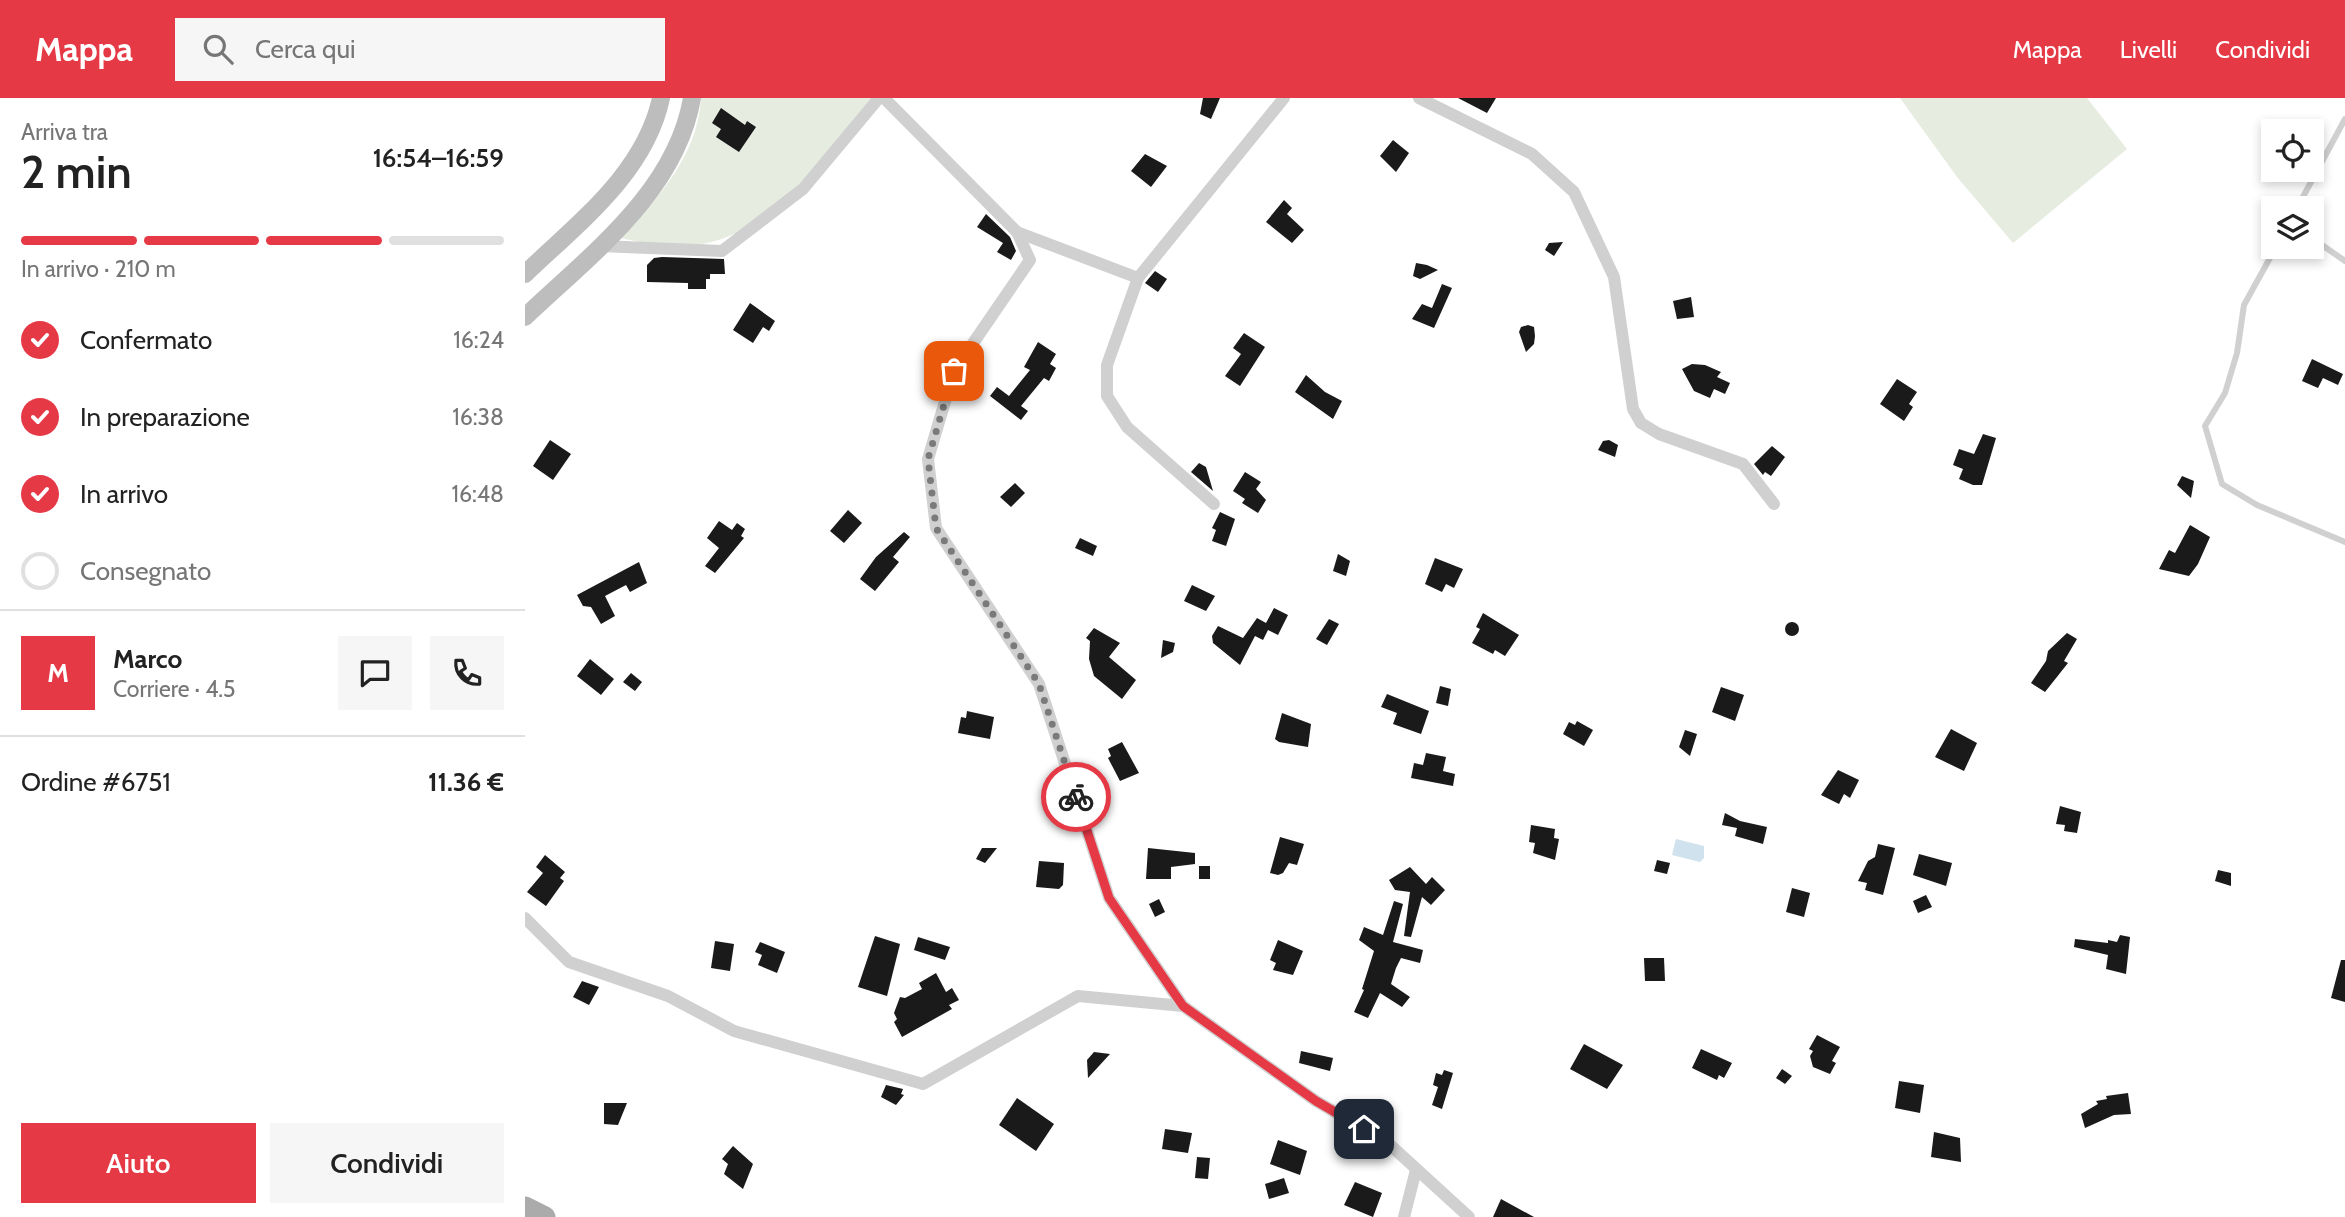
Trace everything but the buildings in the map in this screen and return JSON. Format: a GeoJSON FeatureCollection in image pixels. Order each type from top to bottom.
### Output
{"type":"FeatureCollection","features":[{"type":"Feature","properties":{"kind":"main road"},"geometry":{"type":"LineString","coordinates":[[525,274],[615,187],[641,152],[661,98]]}},
{"type":"Feature","properties":{"kind":"main road"},"geometry":{"type":"LineString","coordinates":[[525,317],[599,246],[658,182],[674,154],[692,98]]}},
{"type":"Feature","properties":{"kind":"main road"},"geometry":{"type":"LineString","coordinates":[[525,1207],[545,1217]]}},
{"type":"Feature","properties":{"kind":"street"},"geometry":{"type":"LineString","coordinates":[[599,246],[722,251],[803,189],[881,98],[1017,232],[1030,260],[954,371],[928,459],[936,528],[1039,684],[1109,898],[1183,1006],[1316,1101],[1388,1143],[1469,1217]]}},
{"type":"Feature","properties":{"kind":"street"},"geometry":{"type":"LineString","coordinates":[[1214,504],[1127,427],[1107,396],[1107,365],[1138,278],[1284,98]]}},
{"type":"Feature","properties":{"kind":"street"},"geometry":{"type":"LineString","coordinates":[[1419,98],[1532,154],[1574,192],[1614,277],[1633,409],[1641,423],[1659,434],[1743,464],[1774,504]]}},
{"type":"Feature","properties":{"kind":"street"},"geometry":{"type":"LineString","coordinates":[[1017,232],[1138,278]]}},
{"type":"Feature","properties":{"kind":"street"},"geometry":{"type":"LineString","coordinates":[[525,918],[569,962],[668,996],[734,1031],[923,1084],[1078,996],[1183,1006]]}},
{"type":"Feature","properties":{"kind":"street"},"geometry":{"type":"LineString","coordinates":[[1404,1217],[1416,1170]]}},
{"type":"Feature","properties":{"kind":"lane"},"geometry":{"type":"LineString","coordinates":[[2303,196],[2345,119]]}},
{"type":"Feature","properties":{"kind":"lane"},"geometry":{"type":"LineString","coordinates":[[2324,246],[2345,261]]}},
{"type":"Feature","properties":{"kind":"lane"},"geometry":{"type":"LineString","coordinates":[[2269,259],[2244,305],[2237,353],[2225,393],[2205,426],[2222,484],[2256,505],[2345,542]]}},
{"type":"Feature","properties":{"kind":"shaded area"},"geometry":{"type":"Polygon","coordinates":[[[701,98],[876,98],[801,184],[756,222],[732,235],[686,246],[621,238],[662,191],[684,157],[698,119],[701,98]]]}},
{"type":"Feature","properties":{"kind":"shaded area"},"geometry":{"type":"Polygon","coordinates":[[[1900,98],[2087,98],[2127,149],[2013,243],[1957,177],[1900,98]]]}},
{"type":"Feature","properties":{"kind":"water"},"geometry":{"type":"Polygon","coordinates":[[[1676,839],[1704,846],[1704,858],[1700,862],[1672,855],[1676,839]]]}},
{"type":"Feature","properties":{"kind":"way so far"},"geometry":{"type":"LineString","coordinates":[[954,371],[928,459],[936,528],[1039,684],[1076,797]]}},
{"type":"Feature","properties":{"kind":"route"},"geometry":{"type":"LineString","coordinates":[[1076,797],[1109,898],[1183,1006],[1316,1101],[1364,1129]]}}]}
